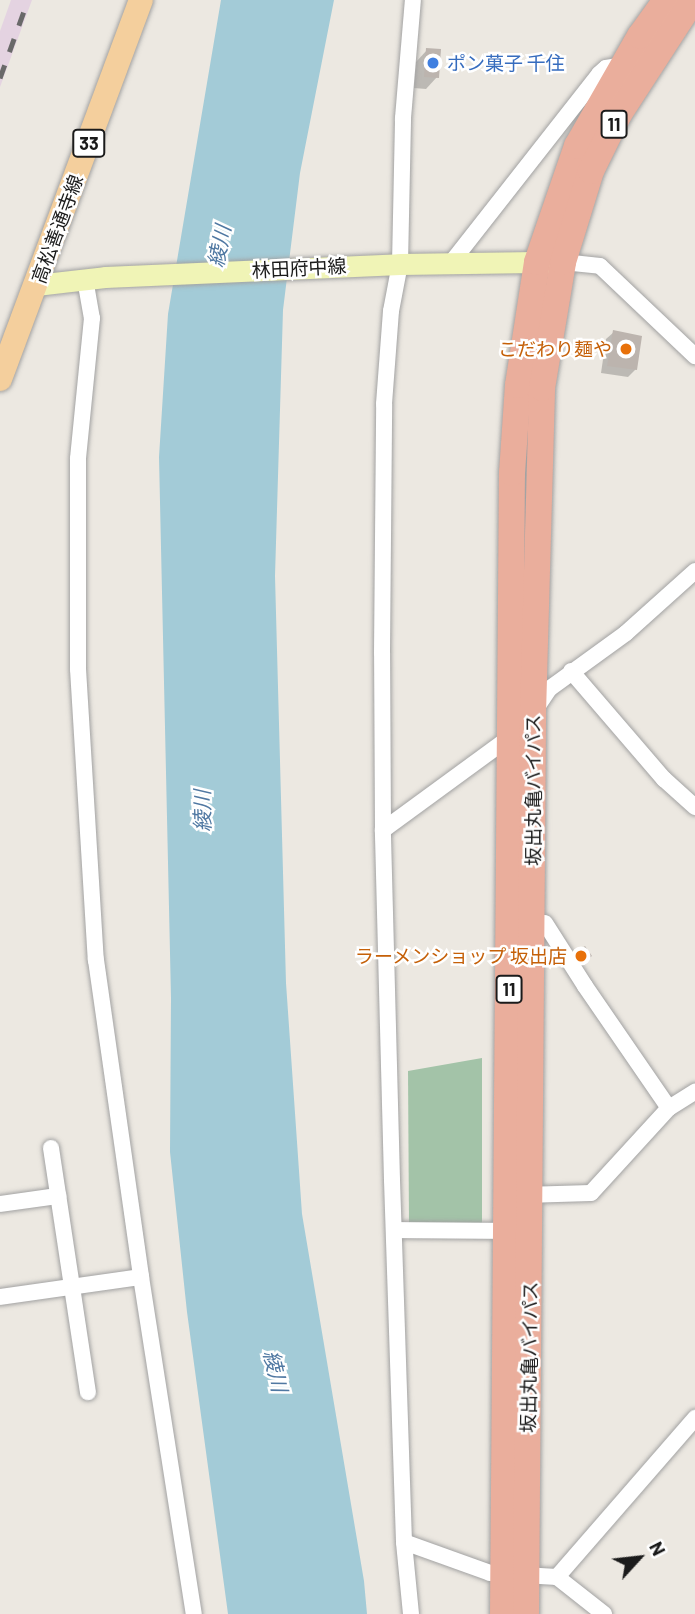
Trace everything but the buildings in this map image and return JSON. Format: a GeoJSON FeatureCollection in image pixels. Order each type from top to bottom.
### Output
{"type":"FeatureCollection","features":[{"type":"Feature","properties":{"kind":"highway","name":"坂出丸亀バイパス"},"geometry":{"type":"LineString","coordinates":[[526,1614],[514,1575],[508,1231],[519,1195],[512,736],[512,473],[520,364],[550,262],[577,146],[623,65],[666,0]]}},
{"type":"Feature","properties":{"kind":"highway","name":"坂出丸亀バイパス"},"geometry":{"type":"LineString","coordinates":[[503,1614],[514,1575],[519,1195],[537,471],[550,262],[619,114],[693,0]]}},
{"type":"Feature","properties":{"kind":"main road","name":"高松善通寺線"},"geometry":{"type":"LineString","coordinates":[[0,379],[141,0]]}},
{"type":"Feature","properties":{"kind":"main road","name":"林田府中線"},"geometry":{"type":"LineString","coordinates":[[36,285],[95,278],[393,264],[550,262]]}},
{"type":"Feature","properties":{"kind":"street"},"geometry":{"type":"LineString","coordinates":[[411,1614],[404,1542],[383,830],[384,404],[413,0]]}},
{"type":"Feature","properties":{"kind":"street"},"geometry":{"type":"LineString","coordinates":[[451,263],[599,74],[606,68],[623,65]]}},
{"type":"Feature","properties":{"kind":"street"},"geometry":{"type":"LineString","coordinates":[[550,262],[600,266],[695,356]]}},
{"type":"Feature","properties":{"kind":"street"},"geometry":{"type":"LineString","coordinates":[[95,278],[78,459],[78,669],[96,960],[141,1277],[194,1614]]}},
{"type":"Feature","properties":{"kind":"street"},"geometry":{"type":"LineString","coordinates":[[383,830],[512,736],[533,713],[549,689],[626,633],[695,571]]}},
{"type":"Feature","properties":{"kind":"street"},"geometry":{"type":"LineString","coordinates":[[571,671],[664,779],[695,807]]}},
{"type":"Feature","properties":{"kind":"street"},"geometry":{"type":"LineString","coordinates":[[545,923],[584,986],[669,1108]]}},
{"type":"Feature","properties":{"kind":"street"},"geometry":{"type":"LineString","coordinates":[[519,1195],[591,1193],[669,1108],[695,1092]]}},
{"type":"Feature","properties":{"kind":"street"},"geometry":{"type":"LineString","coordinates":[[51,1148],[88,1392]]}},
{"type":"Feature","properties":{"kind":"street"},"geometry":{"type":"LineString","coordinates":[[0,1204],[58,1195]]}},
{"type":"Feature","properties":{"kind":"street"},"geometry":{"type":"LineString","coordinates":[[394,1230],[508,1231]]}},
{"type":"Feature","properties":{"kind":"street"},"geometry":{"type":"LineString","coordinates":[[0,1297],[141,1277]]}},
{"type":"Feature","properties":{"kind":"street"},"geometry":{"type":"LineString","coordinates":[[557,1577],[695,1418]]}},
{"type":"Feature","properties":{"kind":"street"},"geometry":{"type":"LineString","coordinates":[[404,1542],[514,1575],[557,1577],[604,1614]]}},
{"type":"Feature","properties":{"kind":"shaded area"},"geometry":{"type":"Polygon","coordinates":[[[11,0],[32,0],[0,87],[0,31],[11,0]]]}},
{"type":"Feature","properties":{"kind":"green space"},"geometry":{"type":"Polygon","coordinates":[[[482,1058],[482,1225],[409,1225],[408,1071],[482,1058]]]}},
{"type":"Feature","properties":{"kind":"water","name":"綾川"},"geometry":{"type":"Polygon","coordinates":[[[221,0],[334,0],[300,173],[283,310],[275,576],[286,983],[302,1214],[364,1581],[367,1614],[228,1614],[187,1312],[170,1152],[171,998],[159,457],[168,314],[221,0]]]}},
{"type":"Feature","properties":{"kind":"railway"},"geometry":{"type":"LineString","coordinates":[[0,78],[28,0]]}},
{"type":"Feature","properties":{"kind":"place","name":"ポン菓子 千住"},"geometry":{"type":"Point","coordinates":[433,63]}},
{"type":"Feature","properties":{"kind":"place","name":"こだわり麺や"},"geometry":{"type":"Point","coordinates":[626,349]}},
{"type":"Feature","properties":{"kind":"place","name":"ラーメンショップ 坂出店"},"geometry":{"type":"Point","coordinates":[581,956]}}]}
